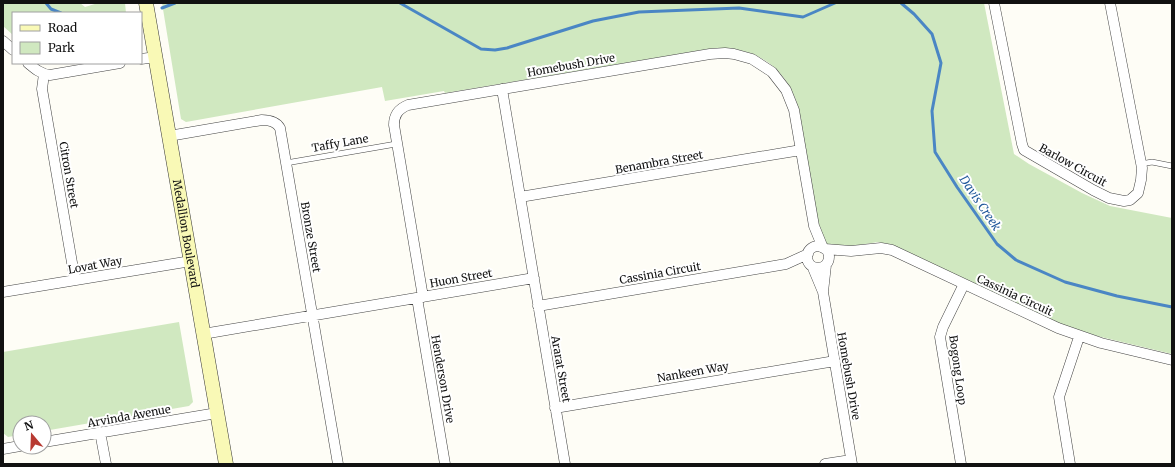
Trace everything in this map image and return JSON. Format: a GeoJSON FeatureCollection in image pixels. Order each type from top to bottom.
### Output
{"type":"FeatureCollection","features":[{"type":"Feature","properties":{"kind":"street","name":"Medallion Boulevard"},"geometry":{"type":"LineString","coordinates":[[146,3],[226,464]]}},
{"type":"Feature","properties":{"kind":"street","name":"Barlow Circuit"},"geometry":{"type":"LineString","coordinates":[[994,3],[1024,150],[1093,190],[1109,198],[1124,200],[1133,198],[1138,192],[1141,180],[1141,164],[1110,3]]}},
{"type":"Feature","properties":{"kind":"street"},"geometry":{"type":"LineString","coordinates":[[3,41],[12,49]]}},
{"type":"Feature","properties":{"kind":"street","name":"Homebush Drive"},"geometry":{"type":"LineString","coordinates":[[420,298],[396,144],[394,120],[397,112],[404,107],[710,54],[725,53],[744,56],[760,63],[772,72],[782,83],[792,103],[814,226],[824,248]]}},
{"type":"Feature","properties":{"kind":"street"},"geometry":{"type":"LineString","coordinates":[[142,59],[156,57]]}},
{"type":"Feature","properties":{"kind":"street"},"geometry":{"type":"LineString","coordinates":[[29,64],[44,74],[55,74],[114,64]]}},
{"type":"Feature","properties":{"kind":"street","name":"Citron Street"},"geometry":{"type":"LineString","coordinates":[[44,74],[42,89],[75,280]]}},
{"type":"Feature","properties":{"kind":"street"},"geometry":{"type":"LineString","coordinates":[[502,89],[534,278]]}},
{"type":"Feature","properties":{"kind":"street","name":"Bronze Street"},"geometry":{"type":"LineString","coordinates":[[169,136],[262,120],[272,121],[278,125],[281,131],[338,464]]}},
{"type":"Feature","properties":{"kind":"street","name":"Benambra Street"},"geometry":{"type":"LineString","coordinates":[[520,197],[801,150]]}},
{"type":"Feature","properties":{"kind":"street","name":"Homebush Drive"},"geometry":{"type":"LineString","coordinates":[[809,252],[814,226]]}},
{"type":"Feature","properties":{"kind":"street"},"geometry":{"type":"LineString","coordinates":[[816,246],[824,248],[829,255],[827,264],[819,268],[812,267],[807,260],[809,252],[816,246]]}},
{"type":"Feature","properties":{"kind":"street","name":"Cassinia Circuit"},"geometry":{"type":"LineString","coordinates":[[824,248],[851,251],[875,248],[892,250],[1044,323],[1079,337],[1121,349],[1172,360]]}},
{"type":"Feature","properties":{"kind":"street","name":"Cassinia Circuit"},"geometry":{"type":"LineString","coordinates":[[827,264],[851,251]]}},
{"type":"Feature","properties":{"kind":"street","name":"Cassinia Circuit"},"geometry":{"type":"LineString","coordinates":[[786,264],[809,252]]}},
{"type":"Feature","properties":{"kind":"street","name":"Lovat Way"},"geometry":{"type":"LineString","coordinates":[[3,292],[191,260]]}},
{"type":"Feature","properties":{"kind":"street","name":"Cassinia Circuit"},"geometry":{"type":"LineString","coordinates":[[538,306],[786,264],[812,267]]}},
{"type":"Feature","properties":{"kind":"street","name":"Homebush Drive"},"geometry":{"type":"LineString","coordinates":[[823,292],[827,264]]}},
{"type":"Feature","properties":{"kind":"street","name":"Homebush Drive"},"geometry":{"type":"LineString","coordinates":[[812,267],[823,292],[852,462]]}},
{"type":"Feature","properties":{"kind":"street","name":"Huon Street"},"geometry":{"type":"LineString","coordinates":[[203,334],[534,278]]}},
{"type":"Feature","properties":{"kind":"street","name":"Ararat Street"},"geometry":{"type":"LineString","coordinates":[[534,278],[565,464]]}},
{"type":"Feature","properties":{"kind":"street","name":"Bogong Loop"},"geometry":{"type":"LineString","coordinates":[[960,464],[940,337],[943,327],[964,284]]}},
{"type":"Feature","properties":{"kind":"street","name":"Henderson Drive"},"geometry":{"type":"LineString","coordinates":[[420,298],[445,464]]}},
{"type":"Feature","properties":{"kind":"street"},"geometry":{"type":"LineString","coordinates":[[1070,464],[1059,397],[1079,337]]}},
{"type":"Feature","properties":{"kind":"street","name":"Nankeen Way"},"geometry":{"type":"LineString","coordinates":[[555,408],[834,361]]}},
{"type":"Feature","properties":{"kind":"street","name":"Arvinda Avenue"},"geometry":{"type":"LineString","coordinates":[[52,441],[217,413]]}},
{"type":"Feature","properties":{"kind":"street"},"geometry":{"type":"LineString","coordinates":[[100,432],[106,464]]}},
{"type":"Feature","properties":{"kind":"street"},"geometry":{"type":"LineString","coordinates":[[825,464],[852,462]]}},
{"type":"Feature","properties":{"kind":"lane","name":"Taffy Lane"},"geometry":{"type":"LineString","coordinates":[[286,163],[396,144]]}},
{"type":"Feature","properties":{"kind":"lane"},"geometry":{"type":"LineString","coordinates":[[1141,164],[1152,162],[1172,166]]}},
{"type":"Feature","properties":{"kind":"green space"},"geometry":{"type":"Polygon","coordinates":[[[3,3],[80,3],[85,7],[98,3],[125,3],[126,12],[12,12],[12,34],[3,26],[3,3]]]}},
{"type":"Feature","properties":{"kind":"green space"},"geometry":{"type":"Polygon","coordinates":[[[162,3],[984,3],[1014,154],[1029,164],[1082,193],[1110,206],[1172,218],[1172,354],[1097,336],[1051,321],[893,245],[878,242],[847,247],[827,245],[819,228],[799,109],[794,95],[787,82],[778,71],[769,63],[745,51],[715,48],[445,93],[444,91],[385,101],[382,87],[186,122],[181,119],[162,3]]]}},
{"type":"Feature","properties":{"kind":"green space"},"geometry":{"type":"Polygon","coordinates":[[[179,322],[193,402],[189,406],[52,430],[52,415],[12,415],[12,436],[8,437],[3,433],[3,352],[179,322]]]}},
{"type":"Feature","properties":{"kind":"waterway"},"geometry":{"type":"LineString","coordinates":[[46,3],[51,9],[58,12]]}},
{"type":"Feature","properties":{"kind":"waterway"},"geometry":{"type":"LineString","coordinates":[[162,8],[175,3]]}},
{"type":"Feature","properties":{"kind":"waterway"},"geometry":{"type":"LineString","coordinates":[[400,3],[481,49],[495,50],[507,48],[593,21],[639,12],[739,8],[803,17],[835,3]]}},
{"type":"Feature","properties":{"kind":"waterway","name":"Davis Creek"},"geometry":{"type":"LineString","coordinates":[[901,3],[914,14],[932,34],[941,63],[932,111],[935,152],[957,187],[997,244],[1016,260],[1065,282],[1117,296],[1172,307]]}}]}
